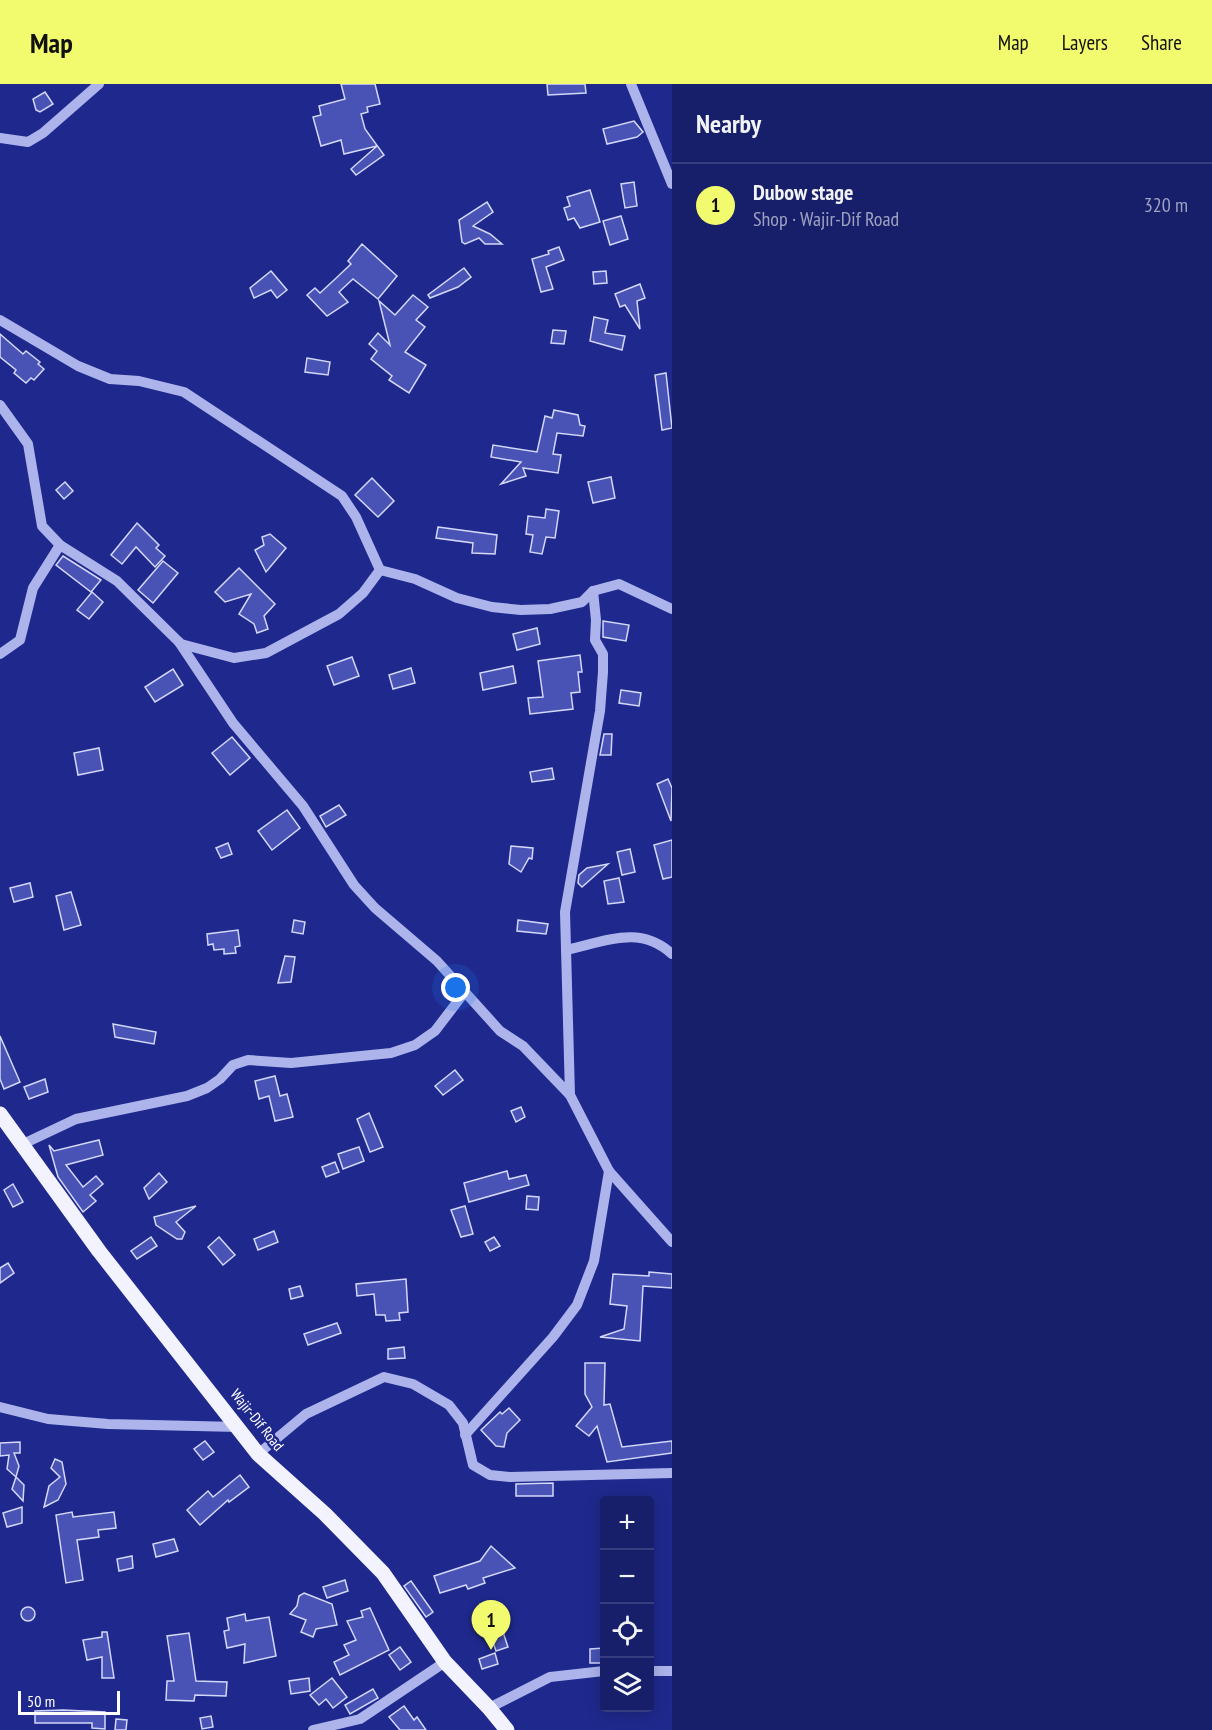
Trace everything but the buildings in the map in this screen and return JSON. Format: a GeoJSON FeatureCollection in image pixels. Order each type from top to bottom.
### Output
{"type":"FeatureCollection","features":[{"type":"Feature","properties":{"kind":"main road","name":"Wajir-Dif Road"},"geometry":{"type":"LineString","coordinates":[[0,1114],[99,1251],[258,1454],[325,1514],[383,1573],[445,1662],[507,1730]]}},
{"type":"Feature","properties":{"kind":"street"},"geometry":{"type":"LineString","coordinates":[[0,138],[28,142],[43,133],[99,84]]}},
{"type":"Feature","properties":{"kind":"street"},"geometry":{"type":"LineString","coordinates":[[631,84],[672,184]]}},
{"type":"Feature","properties":{"kind":"street"},"geometry":{"type":"LineString","coordinates":[[0,320],[78,366],[110,379],[151,384],[184,392],[194,398],[342,496],[356,517],[380,570]]}},
{"type":"Feature","properties":{"kind":"street"},"geometry":{"type":"LineString","coordinates":[[0,405],[28,444],[38,517],[48,534],[60,545],[117,581],[179,642],[233,723],[303,806],[354,885],[375,908],[437,961],[500,1031],[523,1046],[570,1095],[609,1171],[672,1242]]}},
{"type":"Feature","properties":{"kind":"street"},"geometry":{"type":"LineString","coordinates":[[0,654],[20,640],[33,588],[60,545]]}},
{"type":"Feature","properties":{"kind":"street"},"geometry":{"type":"LineString","coordinates":[[380,570],[415,579],[457,598],[502,608],[550,609],[582,602],[593,591],[619,584],[672,609]]}},
{"type":"Feature","properties":{"kind":"street"},"geometry":{"type":"LineString","coordinates":[[179,642],[234,658],[266,653],[339,614],[363,593],[380,570]]}},
{"type":"Feature","properties":{"kind":"street"},"geometry":{"type":"LineString","coordinates":[[570,1095],[565,912],[600,711],[603,654],[595,640],[596,620],[593,591]]}},
{"type":"Feature","properties":{"kind":"street"},"geometry":{"type":"LineString","coordinates":[[566,950],[626,936],[648,938],[672,954]]}},
{"type":"Feature","properties":{"kind":"street"},"geometry":{"type":"LineString","coordinates":[[21,1145],[76,1119],[187,1096],[207,1088],[220,1079],[233,1065],[248,1060],[291,1064],[391,1053],[415,1045],[435,1031],[464,993]]}},
{"type":"Feature","properties":{"kind":"street"},"geometry":{"type":"LineString","coordinates":[[465,1435],[553,1337],[577,1305],[594,1261],[609,1171]]}},
{"type":"Feature","properties":{"kind":"street"},"geometry":{"type":"LineString","coordinates":[[258,1454],[306,1414],[384,1377],[413,1384],[449,1405],[463,1423],[473,1465],[490,1475],[510,1477],[672,1473]]}},
{"type":"Feature","properties":{"kind":"street"},"geometry":{"type":"LineString","coordinates":[[0,1407],[48,1419],[108,1424],[239,1427]]}},
{"type":"Feature","properties":{"kind":"street"},"geometry":{"type":"LineString","coordinates":[[313,1730],[360,1719],[445,1662]]}},
{"type":"Feature","properties":{"kind":"street"},"geometry":{"type":"LineString","coordinates":[[489,1708],[550,1677],[600,1671]]}},
{"type":"Feature","properties":{"kind":"street"},"geometry":{"type":"LineString","coordinates":[[654,1671],[672,1671]]}},
{"type":"Feature","properties":{"kind":"place","name":"Dubow stage"},"geometry":{"type":"Point","coordinates":[491,1650]}}]}
